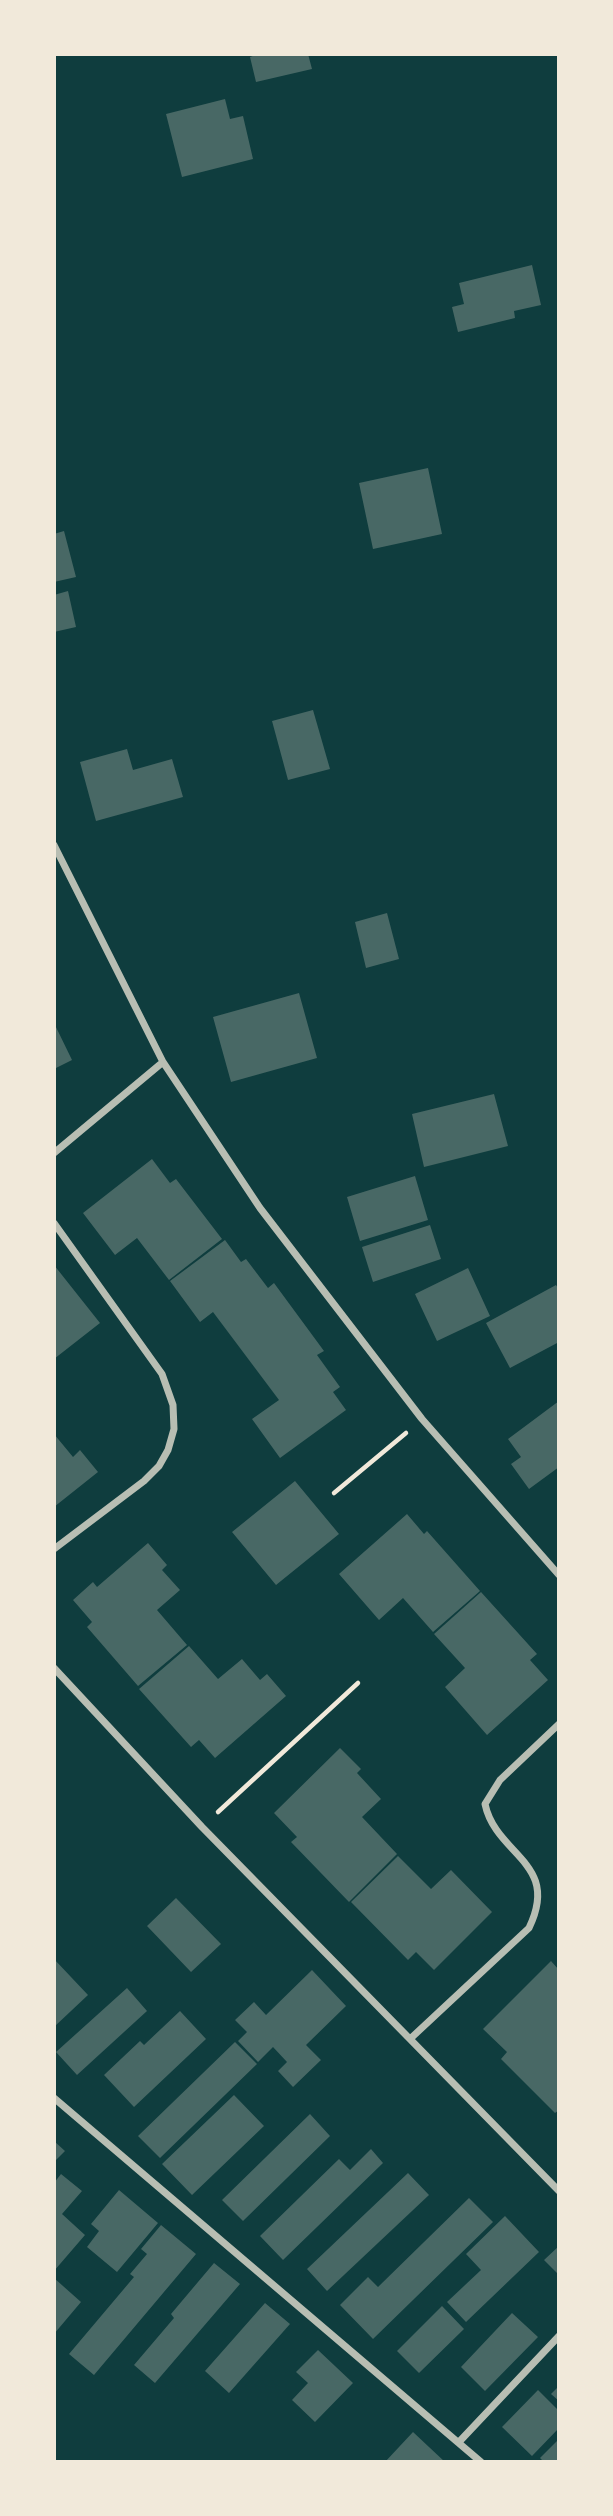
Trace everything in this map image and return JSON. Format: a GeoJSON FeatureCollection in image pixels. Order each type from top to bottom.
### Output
{"type":"FeatureCollection","features":[{"type":"Feature","properties":{"kind":"street"},"geometry":{"type":"LineString","coordinates":[[54,845],[163,1062],[260,1208],[422,1419],[559,1575]]}},
{"type":"Feature","properties":{"kind":"street"},"geometry":{"type":"LineString","coordinates":[[54,1153],[163,1062]]}},
{"type":"Feature","properties":{"kind":"street"},"geometry":{"type":"LineString","coordinates":[[54,1223],[162,1374],[173,1405],[174,1429],[168,1450],[159,1466],[144,1481],[54,1549]]}},
{"type":"Feature","properties":{"kind":"street"},"geometry":{"type":"LineString","coordinates":[[54,1668],[202,1826],[559,2191]]}},
{"type":"Feature","properties":{"kind":"street"},"geometry":{"type":"LineString","coordinates":[[410,2039],[530,1928],[537,1912],[539,1896],[535,1880],[527,1863],[495,1829],[485,1804],[500,1780],[559,1724]]}},
{"type":"Feature","properties":{"kind":"street"},"geometry":{"type":"LineString","coordinates":[[54,2098],[481,2462]]}},
{"type":"Feature","properties":{"kind":"street"},"geometry":{"type":"LineString","coordinates":[[459,2442],[559,2336]]}},
{"type":"Feature","properties":{"kind":"path"},"geometry":{"type":"LineString","coordinates":[[334,1493],[422,1419]]}},
{"type":"Feature","properties":{"kind":"path"},"geometry":{"type":"LineString","coordinates":[[202,1826],[358,1683]]}},
{"type":"Feature","properties":{"kind":"building"},"geometry":{"type":"Polygon","coordinates":[[[258,54],[308,54],[312,69],[256,82],[250,57],[258,54]]]}},
{"type":"Feature","properties":{"kind":"building"},"geometry":{"type":"Polygon","coordinates":[[[225,99],[230,119],[243,116],[253,159],[182,177],[166,114],[225,99]]]}},
{"type":"Feature","properties":{"kind":"building"},"geometry":{"type":"Polygon","coordinates":[[[532,265],[541,305],[514,311],[515,318],[458,332],[452,307],[464,304],[459,283],[532,265]]]}},
{"type":"Feature","properties":{"kind":"building"},"geometry":{"type":"Polygon","coordinates":[[[428,468],[442,534],[373,549],[359,483],[428,468]]]}},
{"type":"Feature","properties":{"kind":"building"},"geometry":{"type":"Polygon","coordinates":[[[64,531],[76,577],[54,582],[54,534],[64,531]]]}},
{"type":"Feature","properties":{"kind":"building"},"geometry":{"type":"Polygon","coordinates":[[[68,591],[76,627],[54,632],[54,595],[68,591]]]}},
{"type":"Feature","properties":{"kind":"building"},"geometry":{"type":"Polygon","coordinates":[[[313,710],[330,769],[288,780],[272,721],[313,710]]]}},
{"type":"Feature","properties":{"kind":"building"},"geometry":{"type":"Polygon","coordinates":[[[127,749],[133,770],[172,759],[183,797],[96,821],[80,762],[127,749]]]}},
{"type":"Feature","properties":{"kind":"building"},"geometry":{"type":"Polygon","coordinates":[[[387,913],[399,959],[366,968],[355,922],[387,913]]]}},
{"type":"Feature","properties":{"kind":"building"},"geometry":{"type":"Polygon","coordinates":[[[299,993],[317,1058],[231,1082],[213,1017],[299,993]]]}},
{"type":"Feature","properties":{"kind":"building"},"geometry":{"type":"Polygon","coordinates":[[[54,1023],[72,1060],[54,1069],[54,1023]]]}},
{"type":"Feature","properties":{"kind":"building"},"geometry":{"type":"Polygon","coordinates":[[[494,1094],[508,1146],[424,1167],[412,1114],[494,1094]]]}},
{"type":"Feature","properties":{"kind":"building"},"geometry":{"type":"Polygon","coordinates":[[[152,1159],[170,1183],[176,1179],[222,1239],[169,1280],[137,1238],[115,1255],[83,1213],[152,1159]]]}},
{"type":"Feature","properties":{"kind":"building"},"geometry":{"type":"Polygon","coordinates":[[[415,1176],[428,1220],[360,1241],[347,1197],[415,1176]]]}},
{"type":"Feature","properties":{"kind":"building"},"geometry":{"type":"Polygon","coordinates":[[[430,1225],[441,1259],[373,1282],[362,1247],[430,1225]]]}},
{"type":"Feature","properties":{"kind":"building"},"geometry":{"type":"Polygon","coordinates":[[[225,1240],[241,1262],[246,1259],[268,1288],[274,1283],[324,1351],[317,1355],[340,1387],[333,1392],[346,1410],[280,1458],[252,1419],[279,1400],[213,1312],[200,1322],[170,1281],[225,1240]]]}},
{"type":"Feature","properties":{"kind":"building"},"geometry":{"type":"Polygon","coordinates":[[[54,1265],[100,1323],[54,1359],[54,1265]]]}},
{"type":"Feature","properties":{"kind":"building"},"geometry":{"type":"Polygon","coordinates":[[[468,1268],[490,1316],[437,1341],[415,1294],[468,1268]]]}},
{"type":"Feature","properties":{"kind":"building"},"geometry":{"type":"Polygon","coordinates":[[[556,1285],[559,1290],[559,1342],[510,1368],[486,1323],[556,1285]]]}},
{"type":"Feature","properties":{"kind":"building"},"geometry":{"type":"Polygon","coordinates":[[[559,1401],[559,1467],[529,1489],[511,1464],[521,1457],[508,1439],[559,1401]]]}},
{"type":"Feature","properties":{"kind":"building"},"geometry":{"type":"Polygon","coordinates":[[[54,1434],[73,1457],[80,1450],[98,1472],[54,1507],[54,1434]]]}},
{"type":"Feature","properties":{"kind":"building"},"geometry":{"type":"Polygon","coordinates":[[[295,1481],[339,1534],[276,1585],[232,1532],[295,1481]]]}},
{"type":"Feature","properties":{"kind":"building"},"geometry":{"type":"Polygon","coordinates":[[[407,1514],[424,1534],[427,1531],[480,1591],[433,1632],[403,1598],[379,1620],[339,1574],[407,1514]]]}},
{"type":"Feature","properties":{"kind":"building"},"geometry":{"type":"Polygon","coordinates":[[[148,1543],[167,1565],[162,1570],[180,1590],[157,1610],[187,1645],[138,1686],[87,1627],[92,1622],[73,1600],[93,1582],[97,1587],[148,1543]]]}},
{"type":"Feature","properties":{"kind":"building"},"geometry":{"type":"Polygon","coordinates":[[[481,1592],[537,1654],[530,1660],[548,1680],[487,1735],[445,1687],[465,1668],[434,1634],[481,1592]]]}},
{"type":"Feature","properties":{"kind":"building"},"geometry":{"type":"Polygon","coordinates":[[[189,1646],[218,1679],[242,1659],[260,1680],[267,1674],[286,1696],[215,1758],[199,1740],[191,1747],[139,1689],[189,1646]]]}},
{"type":"Feature","properties":{"kind":"building"},"geometry":{"type":"Polygon","coordinates":[[[340,1748],[361,1769],[357,1773],[381,1799],[362,1817],[397,1854],[349,1902],[291,1842],[297,1837],[274,1813],[340,1748]]]}},
{"type":"Feature","properties":{"kind":"building"},"geometry":{"type":"Polygon","coordinates":[[[398,1856],[431,1889],[451,1870],[492,1912],[434,1970],[416,1952],[408,1960],[351,1902],[398,1856]]]}},
{"type":"Feature","properties":{"kind":"building"},"geometry":{"type":"Polygon","coordinates":[[[176,1898],[221,1944],[191,1972],[147,1926],[176,1898]]]}},
{"type":"Feature","properties":{"kind":"building"},"geometry":{"type":"Polygon","coordinates":[[[54,1959],[88,1995],[54,2027],[54,1959]]]}},
{"type":"Feature","properties":{"kind":"building"},"geometry":{"type":"Polygon","coordinates":[[[551,1961],[559,1970],[559,2110],[555,2113],[501,2059],[507,2052],[483,2029],[551,1961]]]}},
{"type":"Feature","properties":{"kind":"building"},"geometry":{"type":"Polygon","coordinates":[[[312,1970],[346,2006],[306,2045],[321,2060],[293,2087],[278,2071],[287,2062],[273,2047],[258,2062],[238,2041],[247,2032],[235,2020],[254,2002],[266,2015],[312,1970]]]}},
{"type":"Feature","properties":{"kind":"building"},"geometry":{"type":"Polygon","coordinates":[[[127,1988],[147,2011],[77,2075],[56,2052],[127,1988]]]}},
{"type":"Feature","properties":{"kind":"building"},"geometry":{"type":"Polygon","coordinates":[[[180,2011],[206,2039],[134,2107],[104,2075],[140,2041],[144,2045],[180,2011]]]}},
{"type":"Feature","properties":{"kind":"building"},"geometry":{"type":"Polygon","coordinates":[[[235,2042],[257,2064],[160,2158],[138,2136],[235,2042]]]}},
{"type":"Feature","properties":{"kind":"building"},"geometry":{"type":"Polygon","coordinates":[[[234,2095],[264,2126],[192,2195],[162,2164],[234,2095]]]}},
{"type":"Feature","properties":{"kind":"building"},"geometry":{"type":"Polygon","coordinates":[[[310,2114],[330,2136],[243,2221],[222,2200],[310,2114]]]}},
{"type":"Feature","properties":{"kind":"building"},"geometry":{"type":"Polygon","coordinates":[[[54,2141],[65,2151],[54,2162],[54,2141]]]}},
{"type":"Feature","properties":{"kind":"building"},"geometry":{"type":"Polygon","coordinates":[[[371,2149],[383,2163],[283,2260],[260,2236],[339,2159],[350,2170],[371,2149]]]}},
{"type":"Feature","properties":{"kind":"building"},"geometry":{"type":"Polygon","coordinates":[[[408,2173],[429,2195],[327,2291],[307,2269],[408,2173]]]}},
{"type":"Feature","properties":{"kind":"building"},"geometry":{"type":"Polygon","coordinates":[[[61,2174],[82,2191],[62,2214],[85,2235],[54,2271],[54,2183],[61,2174]]]}},
{"type":"Feature","properties":{"kind":"building"},"geometry":{"type":"Polygon","coordinates":[[[119,2190],[158,2223],[117,2272],[87,2247],[99,2231],[91,2224],[119,2190]]]}},
{"type":"Feature","properties":{"kind":"building"},"geometry":{"type":"Polygon","coordinates":[[[469,2198],[493,2222],[373,2339],[340,2305],[368,2277],[378,2287],[469,2198]]]}},
{"type":"Feature","properties":{"kind":"building"},"geometry":{"type":"Polygon","coordinates":[[[505,2216],[539,2252],[466,2322],[447,2302],[481,2270],[466,2254],[505,2216]]]}},
{"type":"Feature","properties":{"kind":"building"},"geometry":{"type":"Polygon","coordinates":[[[161,2225],[196,2254],[94,2375],[69,2354],[134,2277],[130,2274],[147,2254],[141,2249],[161,2225]]]}},
{"type":"Feature","properties":{"kind":"building"},"geometry":{"type":"Polygon","coordinates":[[[559,2246],[559,2275],[544,2260],[559,2246]]]}},
{"type":"Feature","properties":{"kind":"building"},"geometry":{"type":"Polygon","coordinates":[[[214,2263],[240,2284],[155,2383],[134,2365],[174,2318],[171,2314],[214,2263]]]}},
{"type":"Feature","properties":{"kind":"building"},"geometry":{"type":"Polygon","coordinates":[[[54,2278],[81,2302],[54,2334],[54,2278]]]}},
{"type":"Feature","properties":{"kind":"building"},"geometry":{"type":"Polygon","coordinates":[[[265,2303],[290,2324],[229,2393],[205,2371],[265,2303]]]}},
{"type":"Feature","properties":{"kind":"building"},"geometry":{"type":"Polygon","coordinates":[[[442,2306],[464,2329],[419,2373],[397,2351],[442,2306]]]}},
{"type":"Feature","properties":{"kind":"building"},"geometry":{"type":"Polygon","coordinates":[[[512,2313],[538,2337],[485,2391],[461,2367],[512,2313]]]}},
{"type":"Feature","properties":{"kind":"building"},"geometry":{"type":"Polygon","coordinates":[[[318,2350],[353,2383],[315,2422],[292,2400],[308,2383],[296,2372],[318,2350]]]}},
{"type":"Feature","properties":{"kind":"building"},"geometry":{"type":"Polygon","coordinates":[[[559,2386],[559,2401],[551,2394],[559,2386]]]}},
{"type":"Feature","properties":{"kind":"building"},"geometry":{"type":"Polygon","coordinates":[[[538,2390],[559,2411],[559,2428],[532,2456],[502,2427],[538,2390]]]}},
{"type":"Feature","properties":{"kind":"building"},"geometry":{"type":"Polygon","coordinates":[[[413,2432],[445,2462],[385,2462],[413,2432]]]}},
{"type":"Feature","properties":{"kind":"building"},"geometry":{"type":"Polygon","coordinates":[[[559,2439],[559,2462],[544,2462],[540,2458],[559,2439]]]}}]}
